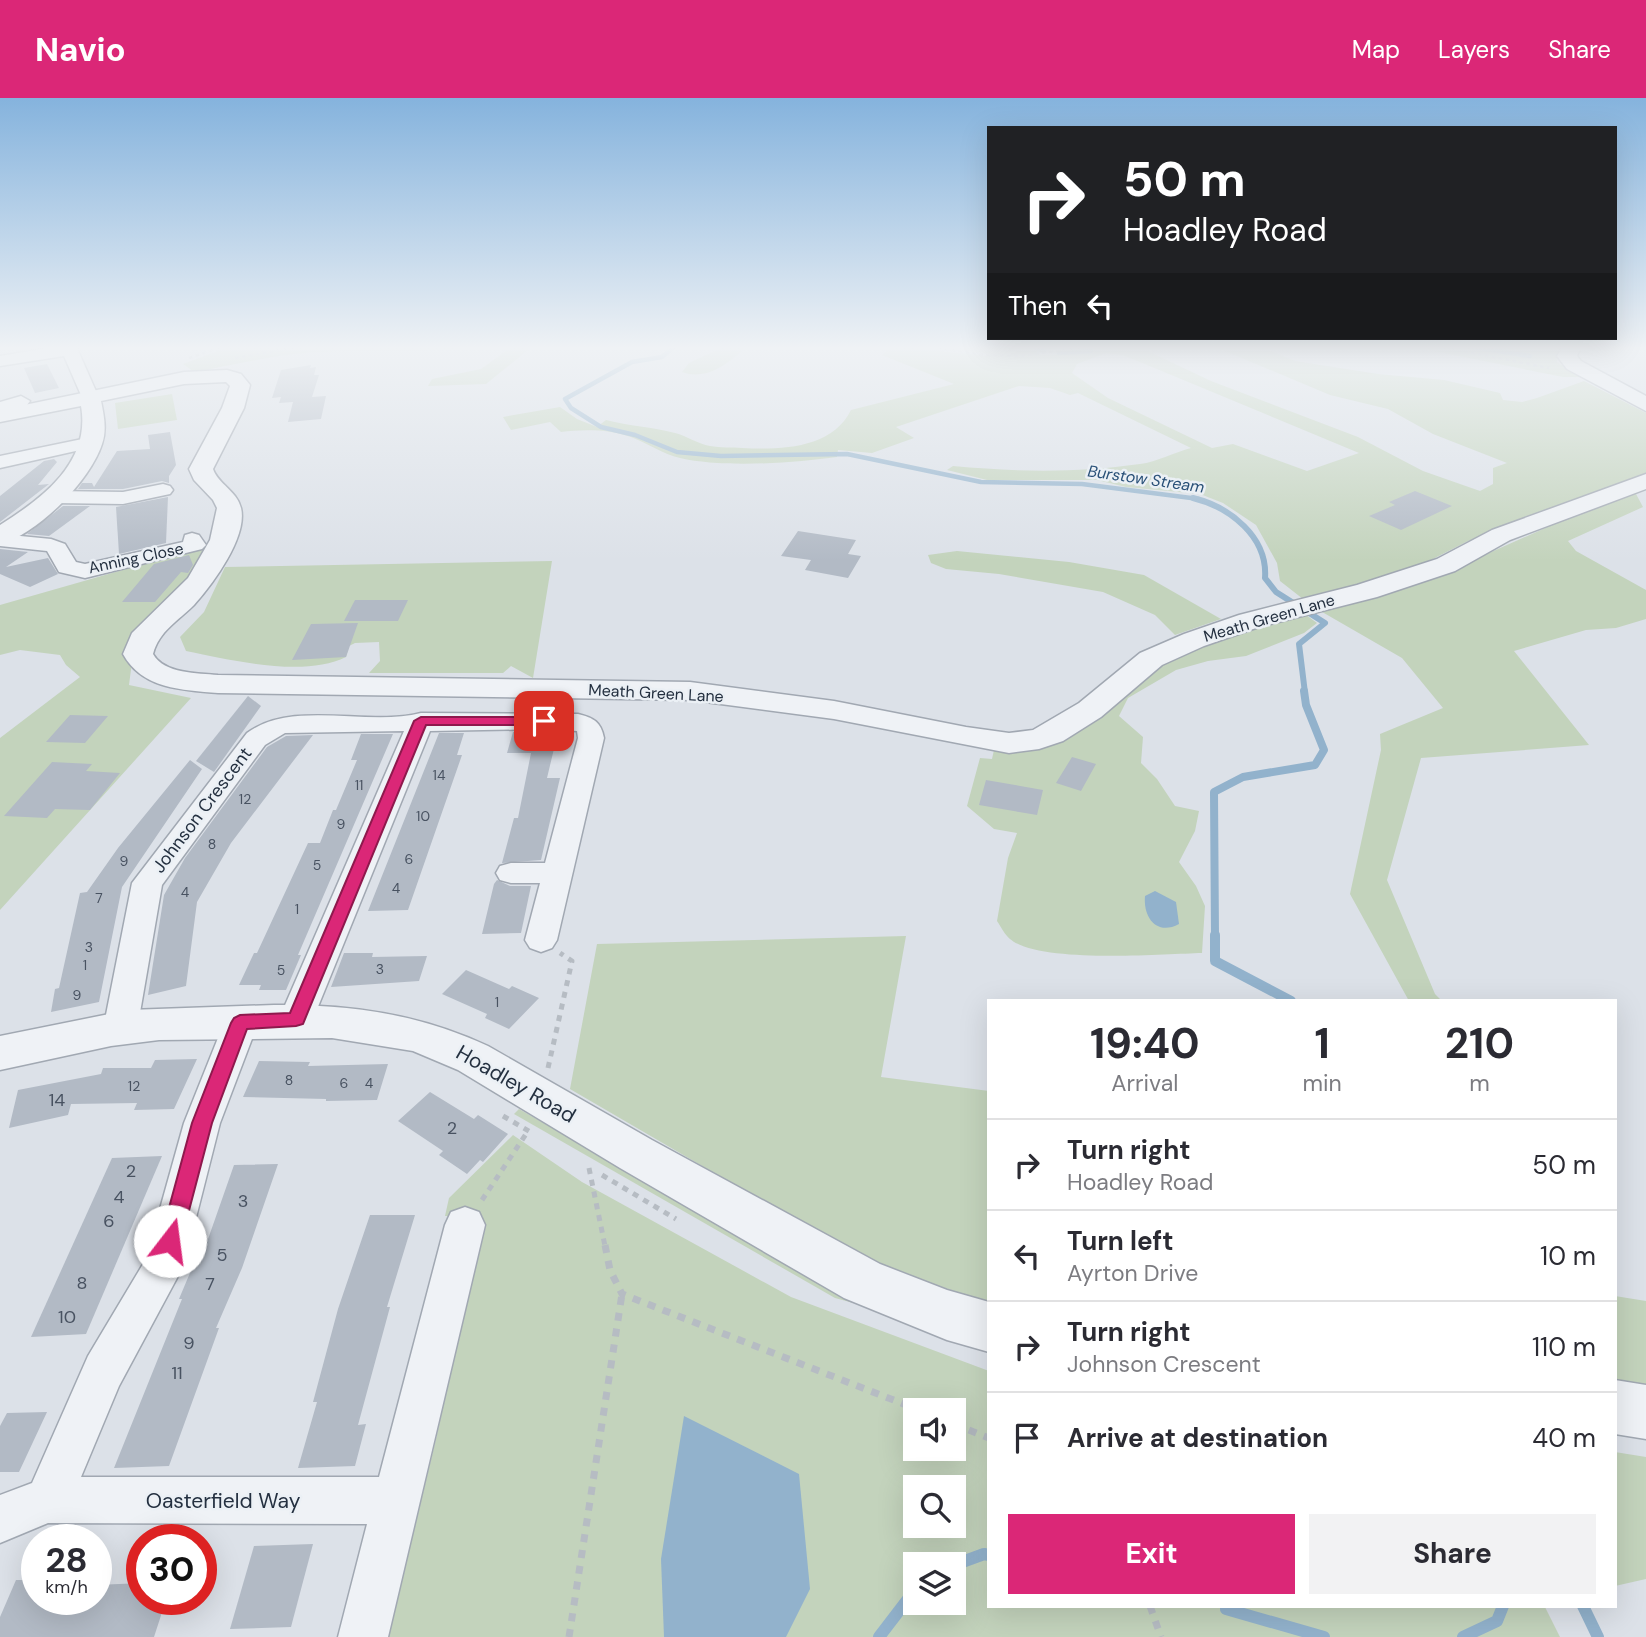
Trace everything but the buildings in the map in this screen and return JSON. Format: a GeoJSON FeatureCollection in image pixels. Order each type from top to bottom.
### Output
{"type":"FeatureCollection","features":[{"type":"Feature","properties":{"kind":"street"},"geometry":{"type":"LineString","coordinates":[[1,535],[54,497],[74,477],[87,456],[96,427],[95,418]]}},
{"type":"Feature","properties":{"kind":"street","name":"Meath Green Lane"},"geometry":{"type":"LineString","coordinates":[[228,418],[201,469],[202,475],[227,502],[227,529],[200,581],[143,638],[139,653],[142,663],[153,672],[170,677],[247,685],[690,691],[834,710],[1009,743],[1039,739],[1063,728],[1090,710],[1151,659],[1194,639],[1367,591],[1446,565],[1500,535],[1646,481]]}},
{"type":"Feature","properties":{"kind":"street"},"geometry":{"type":"LineString","coordinates":[[0,462],[92,442]]}},
{"type":"Feature","properties":{"kind":"street"},"geometry":{"type":"LineString","coordinates":[[54,497],[123,498],[163,490]]}},
{"type":"Feature","properties":{"kind":"street","name":"Anning Close"},"geometry":{"type":"LineString","coordinates":[[1,535],[58,548],[67,568],[85,571],[195,545],[192,539]]}},
{"type":"Feature","properties":{"kind":"street"},"geometry":{"type":"LineString","coordinates":[[296,1019],[421,721]]}},
{"type":"Feature","properties":{"kind":"street","name":"Johnson Crescent"},"geometry":{"type":"LineString","coordinates":[[120,1030],[147,883],[256,739],[269,729],[285,725],[421,721],[578,722],[589,727],[591,738],[541,940]]}},
{"type":"Feature","properties":{"kind":"street"},"geometry":{"type":"LineString","coordinates":[[511,873],[556,873]]}},
{"type":"Feature","properties":{"kind":"street","name":"Hoadley Road"},"geometry":{"type":"LineString","coordinates":[[0,1053],[145,1025],[296,1019],[363,1023],[415,1033],[448,1044],[862,1281],[947,1315],[987,1325]]}},
{"type":"Feature","properties":{"kind":"street"},"geometry":{"type":"LineString","coordinates":[[0,1519],[48,1500],[103,1371],[164,1265],[202,1123],[240,1023]]}},
{"type":"Feature","properties":{"kind":"street"},"geometry":{"type":"LineString","coordinates":[[363,1637],[465,1225]]}},
{"type":"Feature","properties":{"kind":"street"},"geometry":{"type":"LineString","coordinates":[[1617,1407],[1646,1412]]}},
{"type":"Feature","properties":{"kind":"street","name":"Oasterfield Way"},"geometry":{"type":"LineString","coordinates":[[48,1500],[398,1501]]}},
{"type":"Feature","properties":{"kind":"path"},"geometry":{"type":"LineString","coordinates":[[541,940],[572,961],[548,1069]]}},
{"type":"Feature","properties":{"kind":"path"},"geometry":{"type":"LineString","coordinates":[[465,1225],[528,1131]]}},
{"type":"Feature","properties":{"kind":"path"},"geometry":{"type":"LineString","coordinates":[[569,1637],[622,1294],[610,1270],[589,1168]]}},
{"type":"Feature","properties":{"kind":"path"},"geometry":{"type":"LineString","coordinates":[[622,1294],[903,1404]]}},
{"type":"Feature","properties":{"kind":"path"},"geometry":{"type":"LineString","coordinates":[[966,1429],[987,1437]]}},
{"type":"Feature","properties":{"kind":"path"},"geometry":{"type":"LineString","coordinates":[[1151,1608],[1161,1637]]}},
{"type":"Feature","properties":{"kind":"green space"},"geometry":{"type":"Polygon","coordinates":[[[117,418],[177,418],[177,420],[118,429],[117,418]]]}},
{"type":"Feature","properties":{"kind":"green space"},"geometry":{"type":"Polygon","coordinates":[[[504,418],[575,418],[597,427],[606,420],[675,433],[710,446],[772,448],[818,440],[846,418],[924,418],[896,427],[914,438],[872,453],[838,450],[837,457],[758,464],[716,463],[680,458],[623,434],[596,430],[561,432],[550,422],[511,430],[504,418]]]}},
{"type":"Feature","properties":{"kind":"green space"},"geometry":{"type":"Polygon","coordinates":[[[1129,418],[1149,418],[1212,448],[1233,444],[1307,471],[1359,453],[1274,418],[1308,418],[1358,437],[1423,471],[1480,491],[1493,484],[1493,468],[1507,463],[1433,434],[1404,418],[1646,418],[1646,476],[1468,541],[1425,563],[1341,590],[1303,599],[1280,581],[1277,563],[1256,525],[1223,503],[1200,494],[1126,487],[1097,480],[987,480],[947,470],[953,466],[1047,471],[1116,467],[1146,463],[1191,448],[1129,418]]]}},
{"type":"Feature","properties":{"kind":"green space"},"geometry":{"type":"Polygon","coordinates":[[[1636,494],[1643,507],[1568,541],[1576,551],[1646,590],[1646,619],[1616,628],[1586,630],[1514,651],[1589,745],[1421,758],[1387,880],[1435,994],[1440,999],[1408,999],[1350,894],[1381,750],[1380,734],[1443,708],[1402,658],[1317,609],[1471,561],[1588,509],[1636,494]]]}},
{"type":"Feature","properties":{"kind":"green space"},"geometry":{"type":"Polygon","coordinates":[[[210,545],[132,662],[129,685],[191,698],[0,910],[0,738],[80,677],[66,665],[60,655],[20,650],[0,655],[0,605],[210,545]]]}},
{"type":"Feature","properties":{"kind":"green space"},"geometry":{"type":"Polygon","coordinates":[[[957,551],[1069,562],[1144,575],[1221,619],[1175,635],[1155,615],[1103,592],[999,574],[946,569],[931,563],[928,555],[957,551]]]}},
{"type":"Feature","properties":{"kind":"green space"},"geometry":{"type":"Polygon","coordinates":[[[552,561],[533,678],[511,666],[503,673],[369,673],[380,661],[379,642],[355,643],[349,646],[346,657],[329,663],[289,667],[186,651],[180,637],[204,612],[225,567],[552,561]]]}},
{"type":"Feature","properties":{"kind":"green space"},"geometry":{"type":"Polygon","coordinates":[[[1302,612],[1317,623],[1304,633],[1246,656],[1208,661],[1176,670],[1128,698],[1119,716],[1143,737],[1141,763],[1157,779],[1175,806],[1199,811],[1195,831],[1179,862],[1196,886],[1205,906],[1202,953],[1073,955],[1025,947],[1010,939],[997,921],[1008,858],[1017,833],[994,829],[967,806],[980,758],[992,759],[994,750],[1020,751],[1042,747],[1062,739],[1132,684],[1170,661],[1225,637],[1302,612]]]}},
{"type":"Feature","properties":{"kind":"green space"},"geometry":{"type":"Polygon","coordinates":[[[906,936],[881,1077],[987,1091],[987,1302],[865,1261],[570,1089],[597,944],[906,936]]]}},
{"type":"Feature","properties":{"kind":"green space"},"geometry":{"type":"Polygon","coordinates":[[[519,1109],[868,1307],[835,1298],[514,1114],[519,1109]]]}},
{"type":"Feature","properties":{"kind":"green space"},"geometry":{"type":"Polygon","coordinates":[[[513,1135],[582,1182],[791,1297],[987,1370],[987,1608],[1546,1608],[1560,1637],[388,1637],[436,1439],[483,1216],[445,1216],[449,1198],[513,1135]]]}},
{"type":"Feature","properties":{"kind":"green space"},"geometry":{"type":"Polygon","coordinates":[[[1617,1296],[1646,1301],[1646,1387],[1617,1382],[1617,1296]]]}},
{"type":"Feature","properties":{"kind":"green space"},"geometry":{"type":"Polygon","coordinates":[[[1617,1452],[1646,1457],[1646,1579],[1617,1586],[1617,1452]]]}},
{"type":"Feature","properties":{"kind":"water"},"geometry":{"type":"Polygon","coordinates":[[[1155,891],[1176,902],[1179,924],[1164,928],[1149,918],[1145,896],[1155,891]]]}},
{"type":"Feature","properties":{"kind":"water"},"geometry":{"type":"Polygon","coordinates":[[[684,1416],[799,1474],[810,1589],[786,1637],[664,1637],[661,1559],[684,1416]]]}},
{"type":"Feature","properties":{"kind":"waterway","name":"Burstow Stream"},"geometry":{"type":"LineString","coordinates":[[587,418],[601,427],[635,435],[677,452],[721,456],[847,454],[981,482],[1082,484],[1194,498]]}},
{"type":"Feature","properties":{"kind":"waterway","name":"Burstow Stream"},"geometry":{"type":"LineString","coordinates":[[1194,498],[1199,499]]}},
{"type":"Feature","properties":{"kind":"waterway","name":"Burstow Stream"},"geometry":{"type":"LineString","coordinates":[[1194,498],[1233,516],[1244,526],[1260,549],[1265,578],[1276,592],[1325,623],[1299,644],[1305,693]]}},
{"type":"Feature","properties":{"kind":"waterway","name":"Burstow Stream"},"geometry":{"type":"LineString","coordinates":[[1215,937],[1214,792],[1243,777],[1315,765],[1324,750],[1306,705],[1304,691]]}},
{"type":"Feature","properties":{"kind":"waterway","name":"Burstow Stream"},"geometry":{"type":"LineString","coordinates":[[1215,937],[1215,961],[1287,999]]}},
{"type":"Feature","properties":{"kind":"waterway"},"geometry":{"type":"LineString","coordinates":[[966,1561],[987,1555]]}},
{"type":"Feature","properties":{"kind":"waterway"},"geometry":{"type":"LineString","coordinates":[[879,1637],[903,1606]]}},
{"type":"Feature","properties":{"kind":"waterway"},"geometry":{"type":"LineString","coordinates":[[1463,1637],[1497,1621],[1502,1608]]}},
{"type":"Feature","properties":{"kind":"waterway","name":"Burstow Stream"},"geometry":{"type":"LineString","coordinates":[[1584,1608],[1598,1637]]}},
{"type":"Feature","properties":{"kind":"waterway"},"geometry":{"type":"LineString","coordinates":[[1226,1609],[1324,1637]]}},
{"type":"Feature","properties":{"kind":"route"},"geometry":{"type":"LineString","coordinates":[[170,1241],[202,1123],[240,1023],[296,1019],[421,721],[544,721]]}}]}
